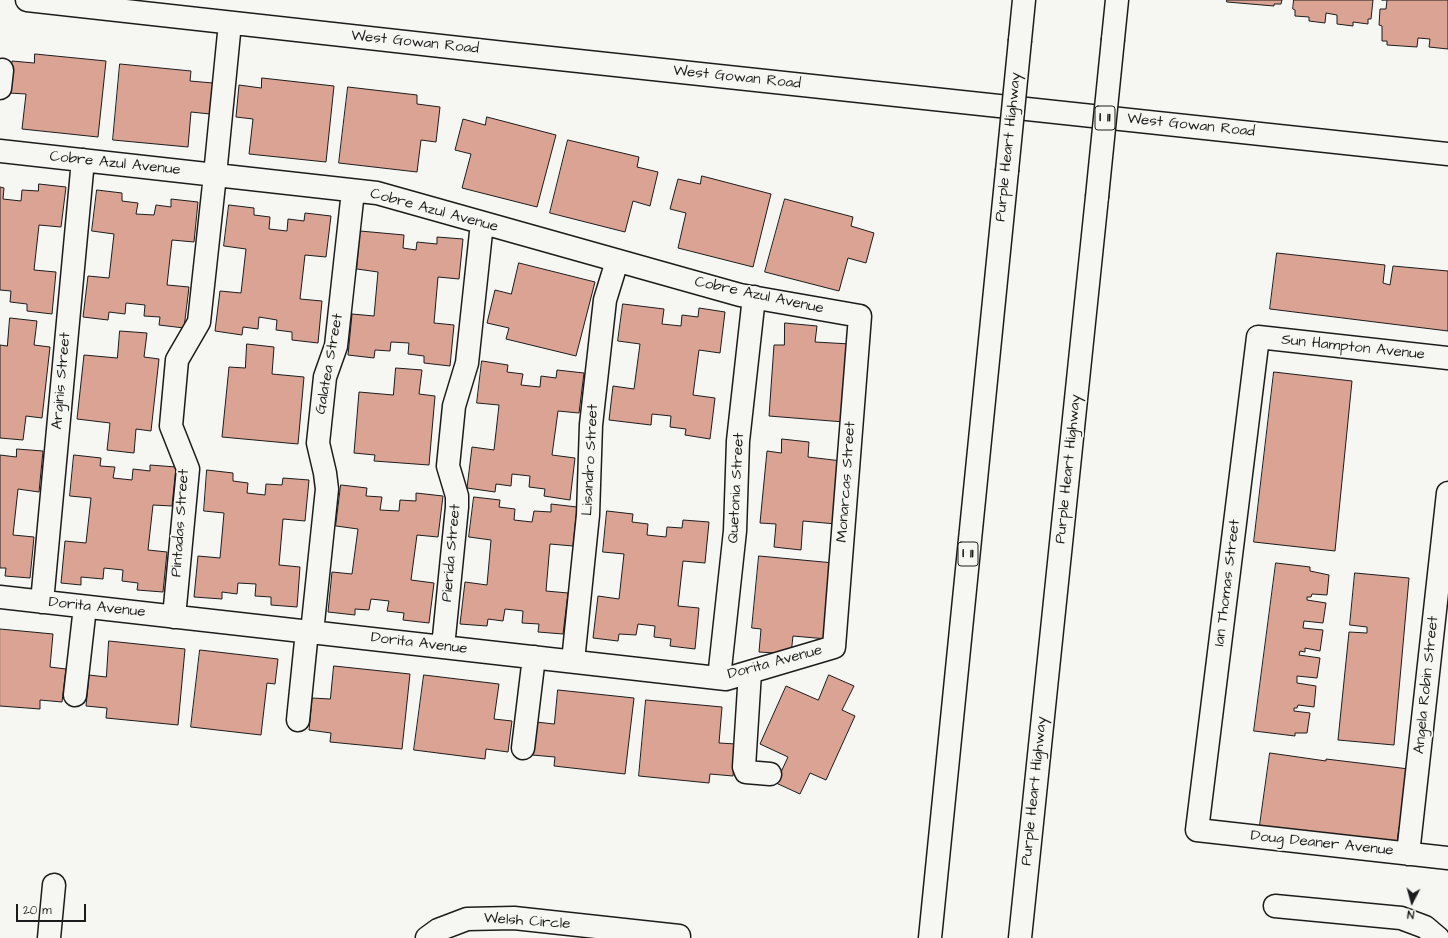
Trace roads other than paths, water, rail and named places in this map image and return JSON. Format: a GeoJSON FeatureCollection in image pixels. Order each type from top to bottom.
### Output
{"type":"FeatureCollection","features":[{"type":"Feature","properties":{"kind":"main road","name":"West Gowan Road"},"geometry":{"type":"LineString","coordinates":[[27,0],[1448,154]]}},
{"type":"Feature","properties":{"kind":"main road","name":"Purple Heart Highway"},"geometry":{"type":"LineString","coordinates":[[930,938],[1024,0]]}},
{"type":"Feature","properties":{"kind":"main road","name":"Purple Heart Highway"},"geometry":{"type":"LineString","coordinates":[[1020,938],[1116,0]]}},
{"type":"Feature","properties":{"kind":"main road","name":"Pintadas Street"},"geometry":{"type":"LineString","coordinates":[[174,617],[188,468],[171,426],[177,360],[198,322],[215,175],[230,23]]}},
{"type":"Feature","properties":{"kind":"main road","name":"Cobre Azul Avenue"},"geometry":{"type":"LineString","coordinates":[[0,151],[377,193],[740,295],[860,316]]}},
{"type":"Feature","properties":{"kind":"main road","name":"Arginis Street"},"geometry":{"type":"LineString","coordinates":[[42,602],[83,160]]}},
{"type":"Feature","properties":{"kind":"main road","name":"Galatea Street"},"geometry":{"type":"LineString","coordinates":[[298,720],[327,489],[318,443],[325,377],[336,346],[353,191]]}},
{"type":"Feature","properties":{"kind":"main road","name":"Pierida Street"},"geometry":{"type":"LineString","coordinates":[[443,647],[457,507],[456,496],[448,466],[454,406],[467,363],[482,223]]}},
{"type":"Feature","properties":{"kind":"main road","name":"Lisandro Street"},"geometry":{"type":"LineString","coordinates":[[572,661],[588,515],[591,425],[605,300],[617,261]]}},
{"type":"Feature","properties":{"kind":"main road","name":"Quetonia Street"},"geometry":{"type":"LineString","coordinates":[[719,678],[736,531],[738,441],[754,297]]}},
{"type":"Feature","properties":{"kind":"main road","name":"Monarcas Street"},"geometry":{"type":"LineString","coordinates":[[834,647],[860,316]]}},
{"type":"Feature","properties":{"kind":"main road","name":"Sun Hampton Avenue"},"geometry":{"type":"LineString","coordinates":[[1258,337],[1448,358]]}},
{"type":"Feature","properties":{"kind":"main road","name":"Ian Thomas Street"},"geometry":{"type":"LineString","coordinates":[[1197,830],[1258,337]]}},
{"type":"Feature","properties":{"kind":"main road","name":"Angela Robin Street"},"geometry":{"type":"LineString","coordinates":[[1408,854],[1448,493]]}},
{"type":"Feature","properties":{"kind":"main road","name":"Dorita Avenue"},"geometry":{"type":"LineString","coordinates":[[0,597],[726,679],[834,647]]}},
{"type":"Feature","properties":{"kind":"main road"},"geometry":{"type":"LineString","coordinates":[[75,696],[85,606]]}},
{"type":"Feature","properties":{"kind":"main road"},"geometry":{"type":"LineString","coordinates":[[523,748],[534,657]]}},
{"type":"Feature","properties":{"kind":"main road"},"geometry":{"type":"LineString","coordinates":[[750,672],[744,766],[746,772],[770,774]]}},
{"type":"Feature","properties":{"kind":"main road","name":"Doug Deaner Avenue"},"geometry":{"type":"LineString","coordinates":[[1197,830],[1448,858]]}},
{"type":"Feature","properties":{"kind":"main road"},"geometry":{"type":"LineString","coordinates":[[49,938],[54,885]]}},
{"type":"Feature","properties":{"kind":"main road"},"geometry":{"type":"LineString","coordinates":[[1275,906],[1401,918],[1425,927],[1438,938]]}},
{"type":"Feature","properties":{"kind":"main road","name":"Welsh Circle"},"geometry":{"type":"LineString","coordinates":[[427,938],[438,930],[467,919],[514,918],[679,936]]}}]}
